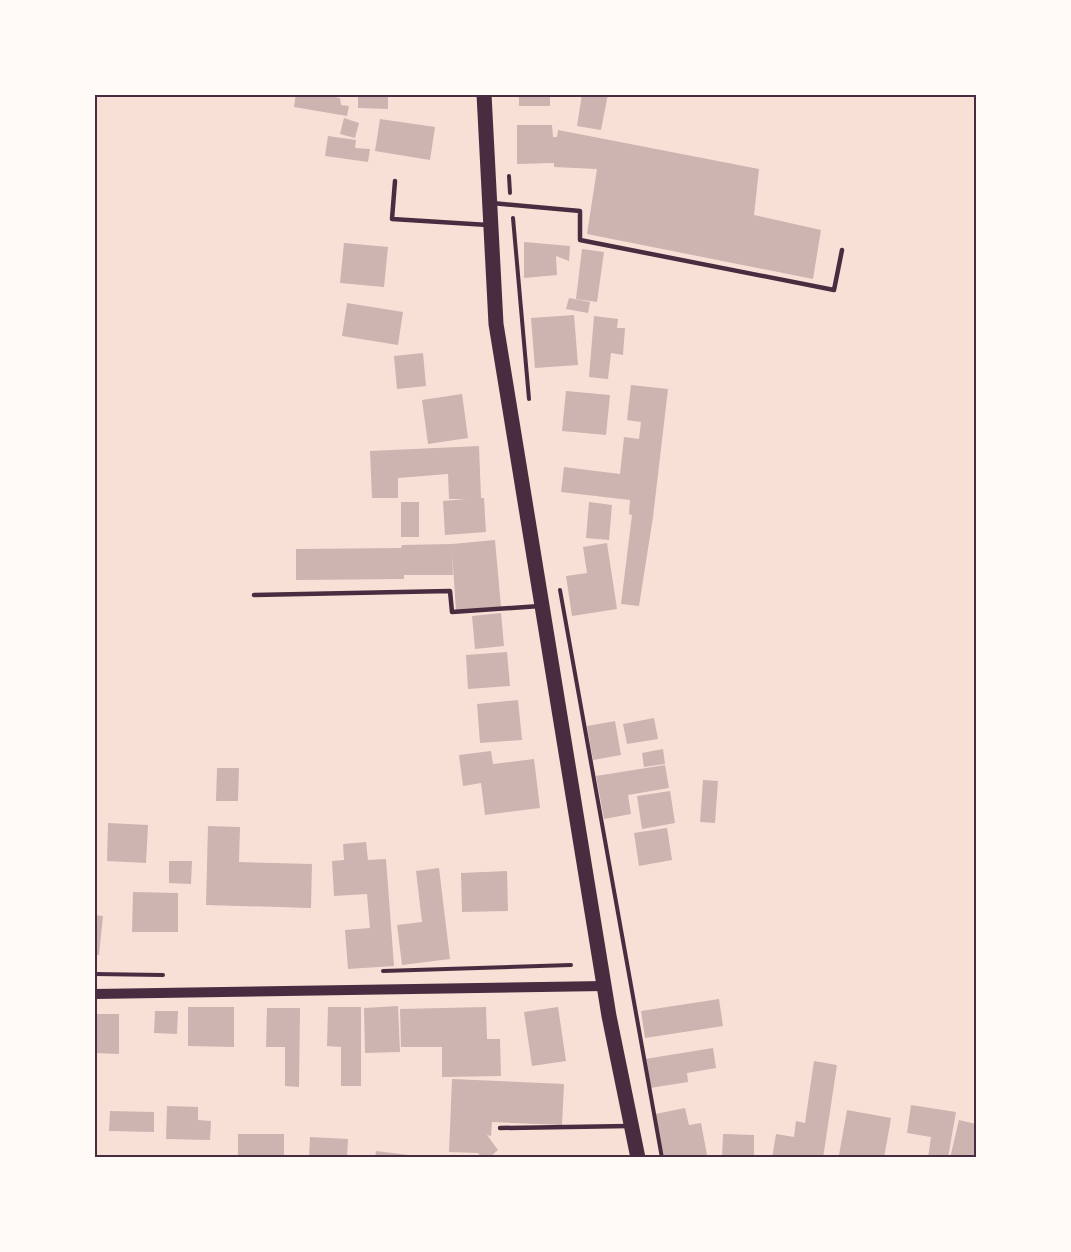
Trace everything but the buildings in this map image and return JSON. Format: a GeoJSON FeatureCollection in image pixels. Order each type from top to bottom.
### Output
{"type":"FeatureCollection","features":[{"type":"Feature","properties":{"kind":"main road"},"geometry":{"type":"LineString","coordinates":[[484,94],[496,324],[609,1016],[638,1158]]}},
{"type":"Feature","properties":{"kind":"street"},"geometry":{"type":"LineString","coordinates":[[94,994],[604,986]]}},
{"type":"Feature","properties":{"kind":"lane"},"geometry":{"type":"LineString","coordinates":[[395,181],[392,219],[491,225]]}},
{"type":"Feature","properties":{"kind":"lane"},"geometry":{"type":"LineString","coordinates":[[489,202],[580,211],[580,240],[834,290],[842,250]]}},
{"type":"Feature","properties":{"kind":"lane"},"geometry":{"type":"LineString","coordinates":[[254,595],[450,591],[452,612],[543,606]]}},
{"type":"Feature","properties":{"kind":"lane"},"geometry":{"type":"LineString","coordinates":[[500,1128],[632,1126]]}},
{"type":"Feature","properties":{"kind":"path"},"geometry":{"type":"LineString","coordinates":[[508,168],[529,401]]}},
{"type":"Feature","properties":{"kind":"path"},"geometry":{"type":"LineString","coordinates":[[559,581],[662,1158]]}},
{"type":"Feature","properties":{"kind":"path"},"geometry":{"type":"LineString","coordinates":[[375,971],[571,965]]}},
{"type":"Feature","properties":{"kind":"path"},"geometry":{"type":"LineString","coordinates":[[94,974],[165,975]]}}]}
